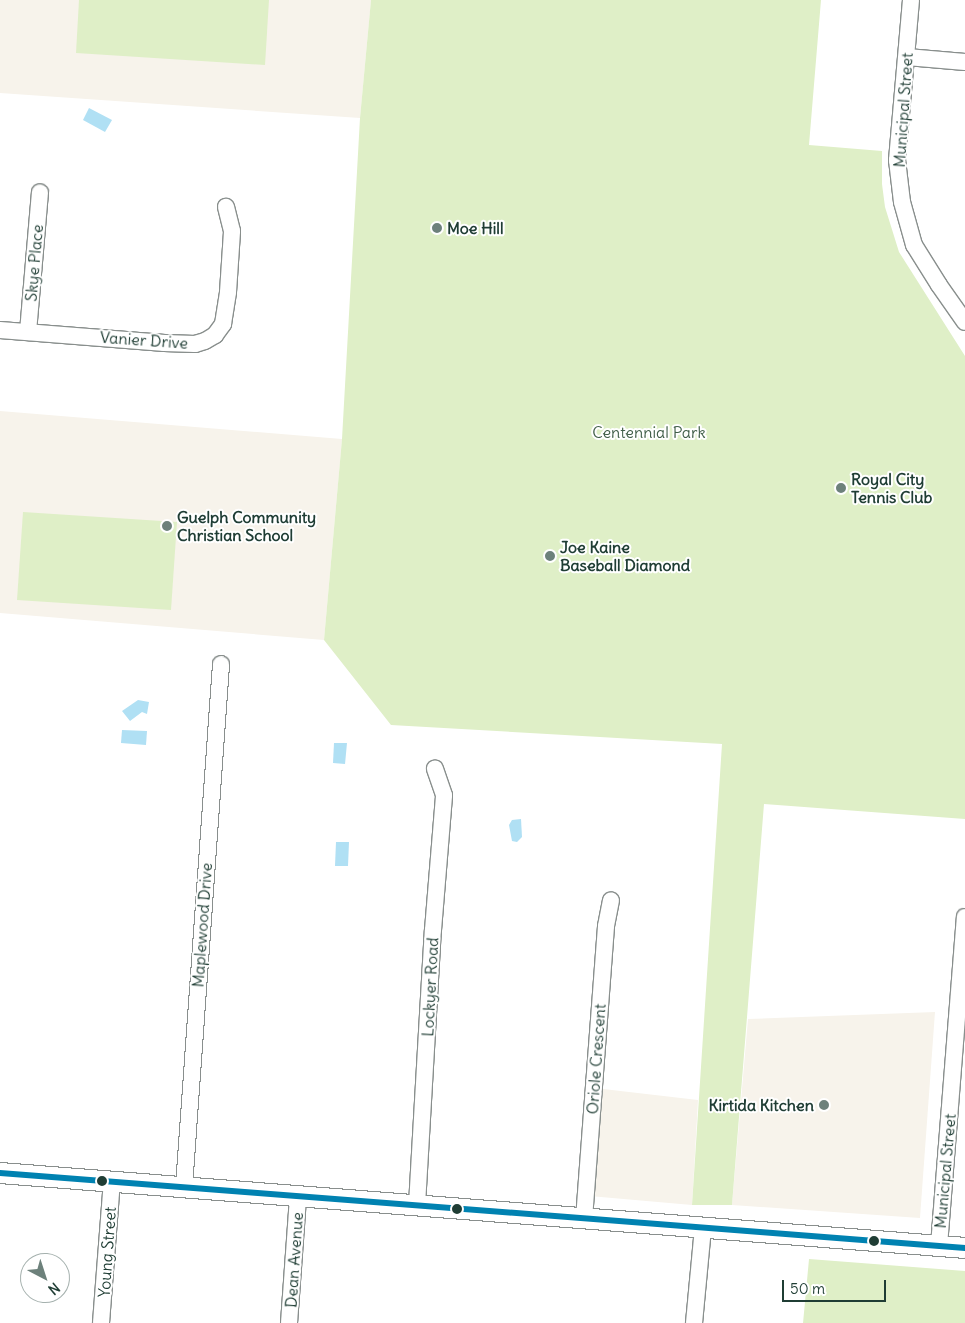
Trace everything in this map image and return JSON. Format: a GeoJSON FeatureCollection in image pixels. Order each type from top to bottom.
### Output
{"type":"FeatureCollection","features":[{"type":"Feature","properties":{"kind":"main road"},"geometry":{"type":"LineString","coordinates":[[0,1173],[965,1248]]}},
{"type":"Feature","properties":{"kind":"street","name":"Municipal Street"},"geometry":{"type":"LineString","coordinates":[[911,0],[897,160],[902,202],[914,245],[965,322]]}},
{"type":"Feature","properties":{"kind":"street"},"geometry":{"type":"LineString","coordinates":[[907,57],[965,62]]}},
{"type":"Feature","properties":{"kind":"street","name":"Skye Place"},"geometry":{"type":"LineString","coordinates":[[28,332],[40,194]]}},
{"type":"Feature","properties":{"kind":"street","name":"Vanier Drive"},"geometry":{"type":"LineString","coordinates":[[0,330],[195,344],[207,340],[223,324],[228,292],[232,231],[226,207]]}},
{"type":"Feature","properties":{"kind":"street","name":"Maplewood Drive"},"geometry":{"type":"LineString","coordinates":[[184,1187],[221,664]]}},
{"type":"Feature","properties":{"kind":"street","name":"Lockyer Road"},"geometry":{"type":"LineString","coordinates":[[417,1206],[433,930],[444,795],[435,770]]}},
{"type":"Feature","properties":{"kind":"street","name":"Oriole Crescent"},"geometry":{"type":"LineString","coordinates":[[584,1219],[606,926],[611,900]]}},
{"type":"Feature","properties":{"kind":"street","name":"Municipal Street"},"geometry":{"type":"LineString","coordinates":[[939,1246],[965,917]]}},
{"type":"Feature","properties":{"kind":"street","name":"Young Street"},"geometry":{"type":"LineString","coordinates":[[101,1323],[112,1181]]}},
{"type":"Feature","properties":{"kind":"street","name":"Dean Avenue"},"geometry":{"type":"LineString","coordinates":[[289,1323],[298,1197]]}},
{"type":"Feature","properties":{"kind":"street"},"geometry":{"type":"LineString","coordinates":[[694,1323],[703,1228]]}},
{"type":"Feature","properties":{"kind":"shaded area"},"geometry":{"type":"Polygon","coordinates":[[[0,0],[371,0],[360,118],[0,93],[0,0]]]}},
{"type":"Feature","properties":{"kind":"shaded area","name":"Guelph Community Christian School"},"geometry":{"type":"Polygon","coordinates":[[[0,411],[342,439],[324,640],[0,613],[0,411]]]}},
{"type":"Feature","properties":{"kind":"shaded area"},"geometry":{"type":"Polygon","coordinates":[[[935,1012],[920,1218],[732,1205],[748,1019],[935,1012]]]}},
{"type":"Feature","properties":{"kind":"shaded area"},"geometry":{"type":"Polygon","coordinates":[[[586,1087],[698,1100],[692,1205],[578,1195],[586,1087]]]}},
{"type":"Feature","properties":{"kind":"green space"},"geometry":{"type":"Polygon","coordinates":[[[79,0],[269,0],[265,65],[76,53],[79,0]]]}},
{"type":"Feature","properties":{"kind":"green space","name":"Centennial Park"},"geometry":{"type":"Polygon","coordinates":[[[371,0],[821,0],[809,145],[882,151],[882,184],[885,207],[899,252],[965,356],[965,819],[764,804],[732,1205],[692,1205],[722,744],[391,725],[324,640],[342,439],[360,118],[371,0]]]}},
{"type":"Feature","properties":{"kind":"green space"},"geometry":{"type":"Polygon","coordinates":[[[23,512],[177,522],[171,610],[17,600],[23,512]]]}},
{"type":"Feature","properties":{"kind":"green space"},"geometry":{"type":"Polygon","coordinates":[[[809,1259],[965,1271],[965,1323],[803,1323],[809,1259]]]}},
{"type":"Feature","properties":{"kind":"water"},"geometry":{"type":"Polygon","coordinates":[[[89,108],[112,120],[105,132],[83,120],[89,108]]]}},
{"type":"Feature","properties":{"kind":"water"},"geometry":{"type":"Polygon","coordinates":[[[138,700],[149,702],[147,714],[142,712],[130,721],[122,711],[138,700]]]}},
{"type":"Feature","properties":{"kind":"water"},"geometry":{"type":"Polygon","coordinates":[[[122,730],[147,731],[146,745],[121,743],[122,730]]]}},
{"type":"Feature","properties":{"kind":"water"},"geometry":{"type":"Polygon","coordinates":[[[334,743],[347,743],[345,764],[333,763],[334,743]]]}},
{"type":"Feature","properties":{"kind":"water"},"geometry":{"type":"Polygon","coordinates":[[[521,819],[522,837],[517,842],[512,841],[509,825],[512,820],[521,819]]]}},
{"type":"Feature","properties":{"kind":"water"},"geometry":{"type":"Polygon","coordinates":[[[336,842],[349,842],[348,866],[335,866],[336,842]]]}},
{"type":"Feature","properties":{"kind":"transit line"},"geometry":{"type":"LineString","coordinates":[[0,1173],[965,1248]]}},
{"type":"Feature","properties":{"kind":"place","name":"Moe Hill"},"geometry":{"type":"Point","coordinates":[437,228]}},
{"type":"Feature","properties":{"kind":"place","name":"Royal City Tennis Club"},"geometry":{"type":"Point","coordinates":[841,488]}},
{"type":"Feature","properties":{"kind":"place","name":"Guelph Community Christian School"},"geometry":{"type":"Point","coordinates":[167,526]}},
{"type":"Feature","properties":{"kind":"place","name":"Joe Kaine Baseball Diamond"},"geometry":{"type":"Point","coordinates":[550,556]}},
{"type":"Feature","properties":{"kind":"place","name":"Kirtida Kitchen"},"geometry":{"type":"Point","coordinates":[824,1105]}}]}
